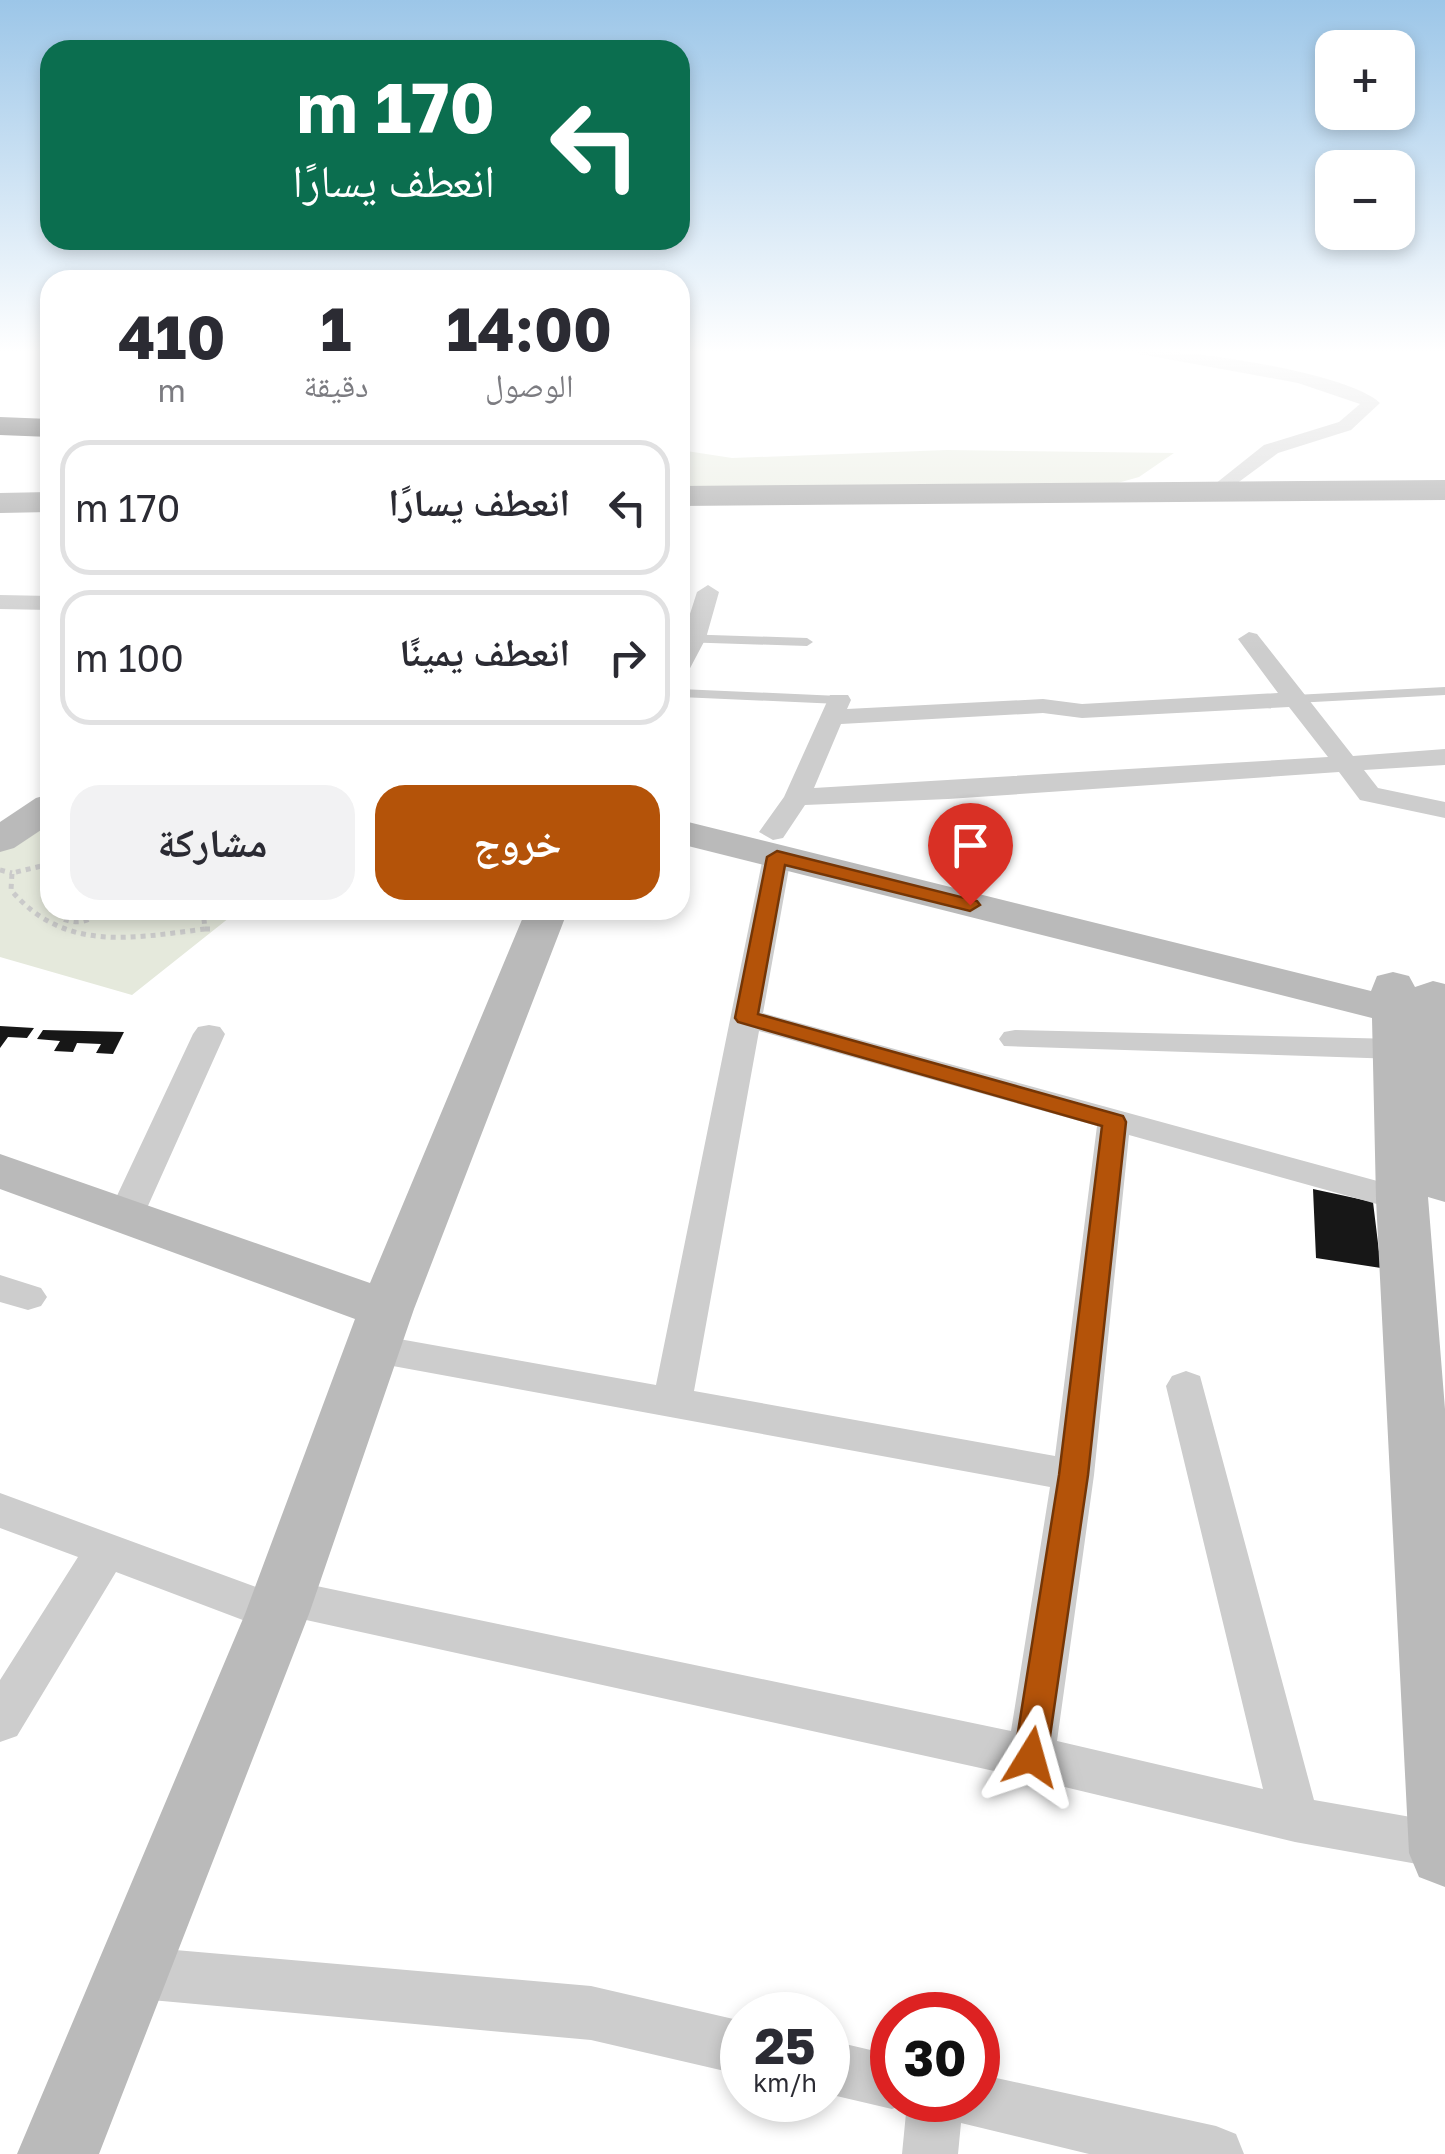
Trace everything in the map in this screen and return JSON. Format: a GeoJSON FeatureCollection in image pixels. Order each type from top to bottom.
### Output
{"type":"FeatureCollection","features":[{"type":"Feature","properties":{"kind":"highway"},"geometry":{"type":"LineString","coordinates":[[690,496],[1445,490]]}},
{"type":"Feature","properties":{"kind":"highway"},"geometry":{"type":"LineString","coordinates":[[0,503],[40,502]]}},
{"type":"Feature","properties":{"kind":"street"},"geometry":{"type":"LineString","coordinates":[[1217,492],[1269,450]]}},
{"type":"Feature","properties":{"kind":"street"},"geometry":{"type":"LineString","coordinates":[[690,633],[708,592]]}},
{"type":"Feature","properties":{"kind":"street"},"geometry":{"type":"LineString","coordinates":[[0,602],[40,603]]}},
{"type":"Feature","properties":{"kind":"street"},"geometry":{"type":"LineString","coordinates":[[1249,639],[1369,794],[1445,810]]}},
{"type":"Feature","properties":{"kind":"street"},"geometry":{"type":"LineString","coordinates":[[672,1402],[746,1018],[775,844],[835,709],[1044,706],[1082,712],[1295,698]]}},
{"type":"Feature","properties":{"kind":"street"},"geometry":{"type":"LineString","coordinates":[[798,797],[948,792],[1445,758]]}},
{"type":"Feature","properties":{"kind":"street"},"geometry":{"type":"LineString","coordinates":[[0,810],[40,783]]}},
{"type":"Feature","properties":{"kind":"street"},"geometry":{"type":"LineString","coordinates":[[690,814],[775,844],[1420,1012]]}},
{"type":"Feature","properties":{"kind":"street"},"geometry":{"type":"LineString","coordinates":[[6,857],[40,818]]}},
{"type":"Feature","properties":{"kind":"street"},"geometry":{"type":"LineString","coordinates":[[690,833],[775,844]]}},
{"type":"Feature","properties":{"kind":"street"},"geometry":{"type":"LineString","coordinates":[[58,2154],[280,1605],[379,1329],[543,920]]}},
{"type":"Feature","properties":{"kind":"street"},"geometry":{"type":"LineString","coordinates":[[1015,1040],[1420,1012]]}},
{"type":"Feature","properties":{"kind":"street"},"geometry":{"type":"LineString","coordinates":[[0,1510],[106,1550],[280,1605],[1031,1757],[1295,1819],[1445,1848],[1420,1012]]}},
{"type":"Feature","properties":{"kind":"street"},"geometry":{"type":"LineString","coordinates":[[746,1018],[1114,1122],[1424,1192]]}},
{"type":"Feature","properties":{"kind":"street"},"geometry":{"type":"LineString","coordinates":[[125,1217],[208,1034]]}},
{"type":"Feature","properties":{"kind":"street"},"geometry":{"type":"LineString","coordinates":[[1031,1757],[1073,1475],[1114,1122]]}},
{"type":"Feature","properties":{"kind":"street"},"geometry":{"type":"LineString","coordinates":[[0,1171],[125,1217],[379,1329],[672,1402],[1073,1475]]}},
{"type":"Feature","properties":{"kind":"street"},"geometry":{"type":"LineString","coordinates":[[1186,1386],[1295,1819]]}},
{"type":"Feature","properties":{"kind":"street"},"geometry":{"type":"LineString","coordinates":[[0,1721],[106,1550]]}},
{"type":"Feature","properties":{"kind":"street"},"geometry":{"type":"LineString","coordinates":[[129,1972],[590,2013],[720,2043]]}},
{"type":"Feature","properties":{"kind":"street"},"geometry":{"type":"LineString","coordinates":[[1000,2106],[1216,2154]]}},
{"type":"Feature","properties":{"kind":"street"},"geometry":{"type":"LineString","coordinates":[[930,2154],[933,2122]]}},
{"type":"Feature","properties":{"kind":"lane"},"geometry":{"type":"LineString","coordinates":[[690,638],[806,642]]}},
{"type":"Feature","properties":{"kind":"lane"},"geometry":{"type":"LineString","coordinates":[[1295,698],[1445,690]]}},
{"type":"Feature","properties":{"kind":"lane"},"geometry":{"type":"LineString","coordinates":[[690,694],[835,709]]}},
{"type":"Feature","properties":{"kind":"path"},"geometry":{"type":"LineString","coordinates":[[6,857],[40,862]]}},
{"type":"Feature","properties":{"kind":"path"},"geometry":{"type":"LineString","coordinates":[[0,870],[6,857]]}},
{"type":"Feature","properties":{"kind":"path"},"geometry":{"type":"LineString","coordinates":[[6,857],[11,890],[30,914],[40,919]]}},
{"type":"Feature","properties":{"kind":"path"},"geometry":{"type":"LineString","coordinates":[[42,920],[59,928],[120,938],[215,929]]}},
{"type":"Feature","properties":{"kind":"path"},"geometry":{"type":"LineString","coordinates":[[59,928],[67,922],[88,920]]}},
{"type":"Feature","properties":{"kind":"path"},"geometry":{"type":"LineString","coordinates":[[204,920],[205,929]]}},
{"type":"Feature","properties":{"kind":"shaded area"},"geometry":{"type":"Polygon","coordinates":[[[947,450],[1174,453],[1139,477],[1107,486],[690,493],[690,452],[732,458],[947,450]]]}},
{"type":"Feature","properties":{"kind":"shaded area"},"geometry":{"type":"Polygon","coordinates":[[[40,816],[40,920],[226,920],[132,995],[0,957],[0,840],[40,816]]]}},
{"type":"Feature","properties":{"kind":"building"},"geometry":{"type":"Polygon","coordinates":[[[0,1026],[34,1028],[27,1038],[8,1037],[0,1048],[0,1026]]]}},
{"type":"Feature","properties":{"kind":"building"},"geometry":{"type":"Polygon","coordinates":[[[43,1030],[124,1032],[113,1054],[96,1053],[101,1044],[77,1043],[73,1052],[54,1051],[60,1041],[37,1039],[43,1030]]]}},
{"type":"Feature","properties":{"kind":"building"},"geometry":{"type":"Polygon","coordinates":[[[1313,1189],[1373,1202],[1381,1268],[1316,1258],[1313,1189]]]}},
{"type":"Feature","properties":{"kind":"route"},"geometry":{"type":"LineString","coordinates":[[970,905],[777,857],[746,1018],[1114,1122],[1073,1475],[1031,1757]]}}]}
